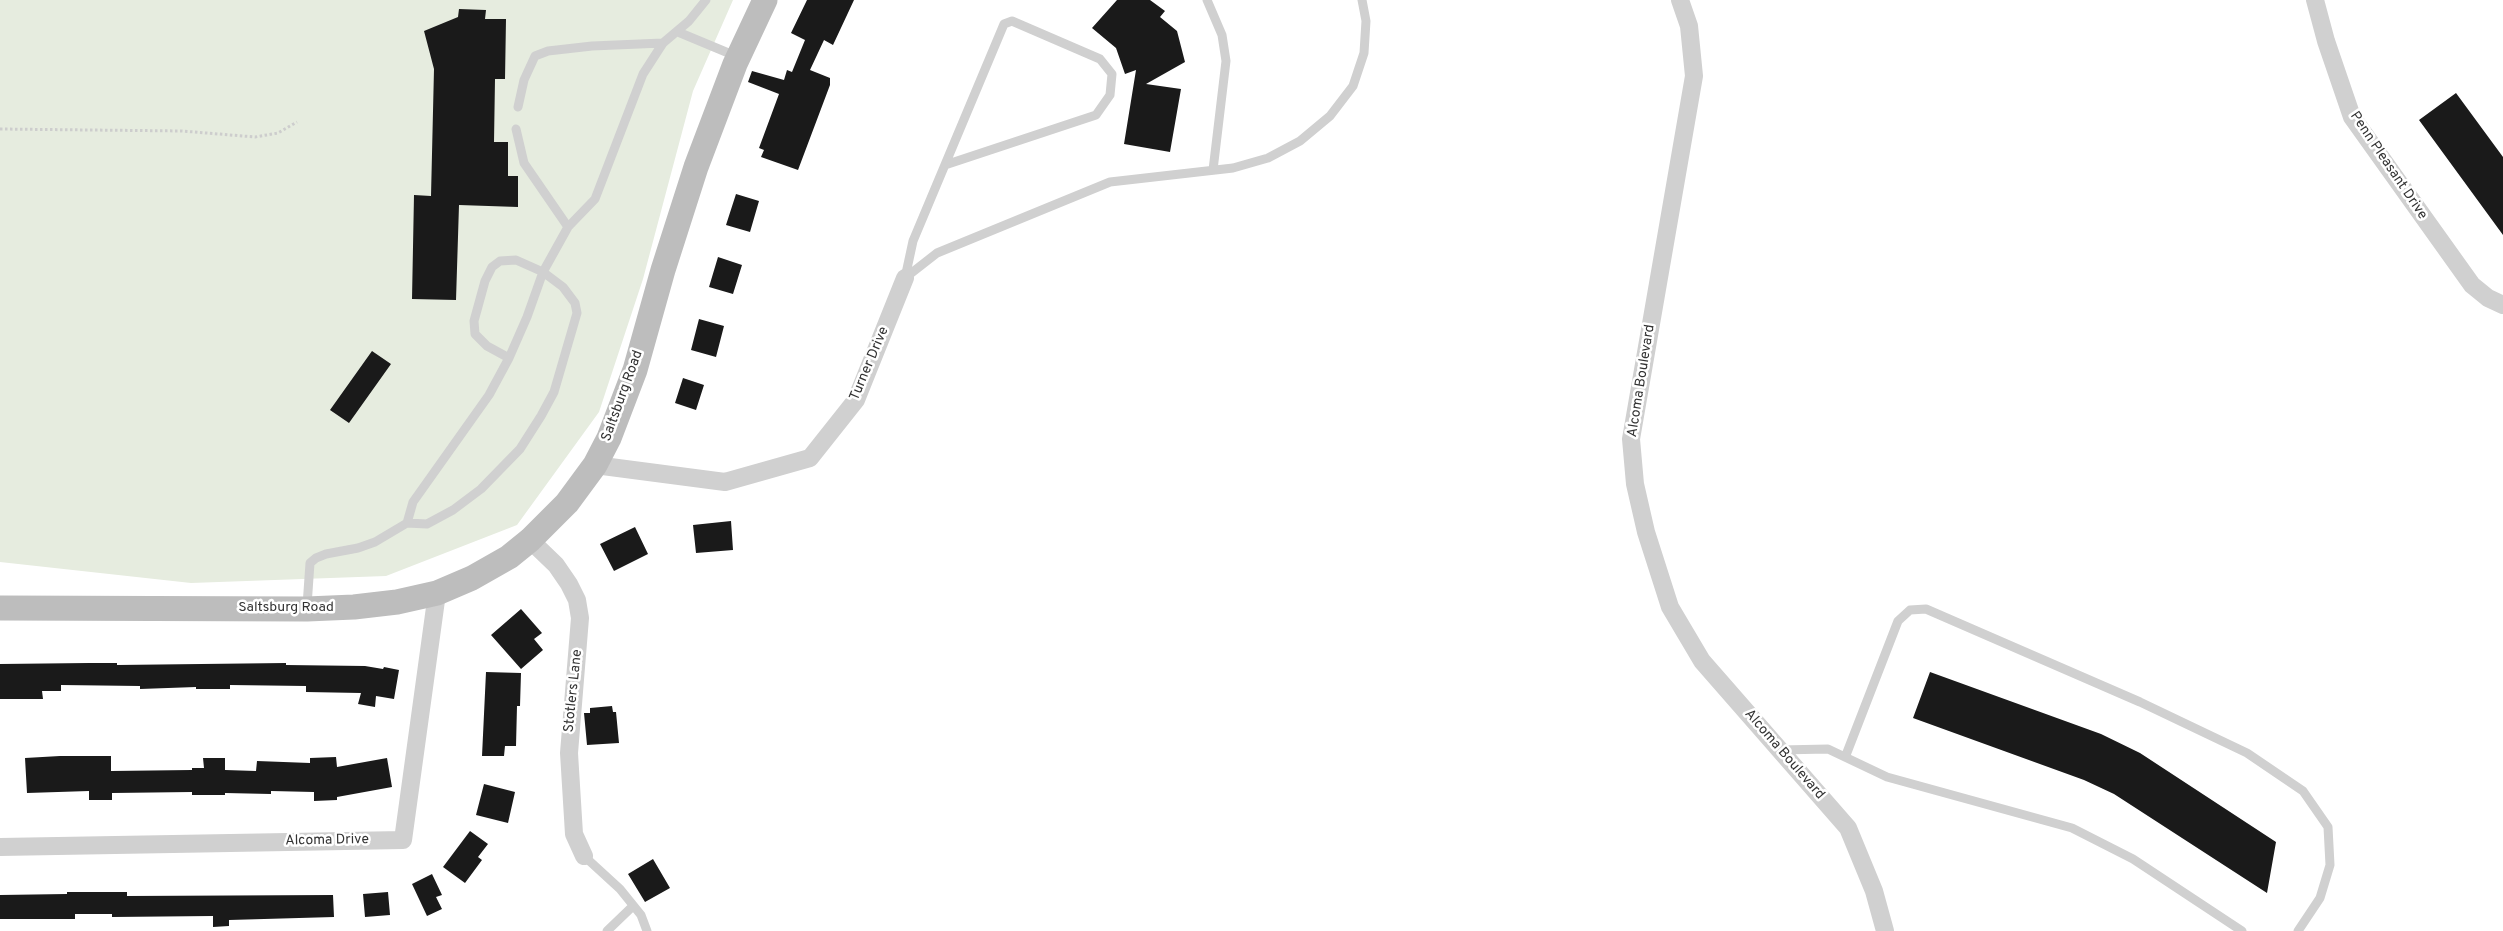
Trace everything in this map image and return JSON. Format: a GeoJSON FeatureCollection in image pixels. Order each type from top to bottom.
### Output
{"type":"FeatureCollection","features":[{"type":"Feature","properties":{"kind":"main road","name":"Saltsburg Road"},"geometry":{"type":"LineString","coordinates":[[0,608],[354,608],[388,603],[437,592],[472,578],[509,557],[530,540],[567,503],[595,464],[609,438],[635,370],[663,270],[696,167],[738,58],[765,0]]}},
{"type":"Feature","properties":{"kind":"street","name":"Alcoma Boulevard"},"geometry":{"type":"LineString","coordinates":[[1680,0],[1689,26],[1694,76],[1631,439],[1635,484],[1646,532],[1670,607],[1702,661],[1848,828],[1874,891],[1885,931]]}},
{"type":"Feature","properties":{"kind":"street","name":"Penn Pleasant Drive"},"geometry":{"type":"LineString","coordinates":[[2315,0],[2326,40],[2352,117],[2472,285],[2488,298],[2503,304]]}},
{"type":"Feature","properties":{"kind":"street","name":"Turner Drive"},"geometry":{"type":"LineString","coordinates":[[595,464],[725,482],[810,458],[856,400],[905,278]]}},
{"type":"Feature","properties":{"kind":"street","name":"Stotlers Lane"},"geometry":{"type":"LineString","coordinates":[[530,540],[556,565],[569,584],[576,600],[580,618],[569,753],[574,834],[584,856]]}},
{"type":"Feature","properties":{"kind":"street","name":"Alcoma Drive"},"geometry":{"type":"LineString","coordinates":[[0,847],[403,840],[437,592]]}},
{"type":"Feature","properties":{"kind":"lane"},"geometry":{"type":"LineString","coordinates":[[407,523],[413,502],[489,395],[509,358],[527,317],[536,286],[568,227],[595,199],[643,74],[663,43],[678,32],[706,0]]}},
{"type":"Feature","properties":{"kind":"lane"},"geometry":{"type":"LineString","coordinates":[[1207,0],[1214,12],[1222,35],[1226,61],[1214,170]]}},
{"type":"Feature","properties":{"kind":"lane"},"geometry":{"type":"LineString","coordinates":[[905,278],[937,253],[1110,182],[1233,168],[1268,158],[1300,140],[1330,116],[1353,86],[1364,53],[1366,21],[1362,0]]}},
{"type":"Feature","properties":{"kind":"lane"},"geometry":{"type":"LineString","coordinates":[[905,278],[913,240],[945,165],[1008,21],[1100,58],[1112,74],[1110,95],[1096,115],[945,165]]}},
{"type":"Feature","properties":{"kind":"lane"},"geometry":{"type":"LineString","coordinates":[[678,32],[738,58]]}},
{"type":"Feature","properties":{"kind":"lane"},"geometry":{"type":"LineString","coordinates":[[518,107],[524,80],[535,56],[548,51],[592,46],[663,43]]}},
{"type":"Feature","properties":{"kind":"lane"},"geometry":{"type":"LineString","coordinates":[[516,129],[524,163],[568,227]]}},
{"type":"Feature","properties":{"kind":"lane"},"geometry":{"type":"LineString","coordinates":[[307,609],[310,563],[316,558],[375,542],[407,523],[427,524],[454,510],[481,488],[520,449],[541,416],[554,392],[577,313],[570,295],[563,286],[543,272],[516,260],[500,261],[488,274],[474,321],[475,334],[487,346],[509,358]]}},
{"type":"Feature","properties":{"kind":"lane"},"geometry":{"type":"LineString","coordinates":[[1846,755],[1898,621],[1910,610],[1926,609],[2140,702],[2247,753],[2303,791],[2328,827],[2330,865],[2320,898],[2298,931]]}},
{"type":"Feature","properties":{"kind":"lane"},"geometry":{"type":"LineString","coordinates":[[1780,750],[1828,748],[1846,755],[1887,777],[2072,828],[2133,859],[2242,931]]}},
{"type":"Feature","properties":{"kind":"lane"},"geometry":{"type":"LineString","coordinates":[[584,856],[620,889],[641,915],[647,931]]}},
{"type":"Feature","properties":{"kind":"lane"},"geometry":{"type":"LineString","coordinates":[[607,931],[634,906]]}},
{"type":"Feature","properties":{"kind":"path"},"geometry":{"type":"LineString","coordinates":[[0,129],[182,131],[255,137],[278,133],[297,122]]}},
{"type":"Feature","properties":{"kind":"shaded area"},"geometry":{"type":"Polygon","coordinates":[[[0,0],[733,0],[693,91],[643,279],[599,412],[517,525],[386,576],[191,583],[0,562],[0,0]]]}},
{"type":"Feature","properties":{"kind":"building"},"geometry":{"type":"Polygon","coordinates":[[[807,0],[854,0],[833,45],[824,40],[810,70],[830,78],[830,85],[798,170],[761,157],[764,150],[759,148],[779,94],[748,82],[752,71],[784,80],[787,70],[792,72],[805,40],[791,33],[807,0]]]}},
{"type":"Feature","properties":{"kind":"building"},"geometry":{"type":"Polygon","coordinates":[[[1117,0],[1150,0],[1165,11],[1160,17],[1177,31],[1185,62],[1146,84],[1181,89],[1170,152],[1124,144],[1136,70],[1125,74],[1116,48],[1092,28],[1117,0]]]}},
{"type":"Feature","properties":{"kind":"building"},"geometry":{"type":"Polygon","coordinates":[[[459,9],[486,10],[485,19],[506,19],[505,79],[495,79],[494,142],[508,142],[508,176],[518,176],[518,207],[459,205],[456,300],[412,299],[414,195],[431,196],[434,69],[424,31],[458,17],[459,9]]]}},
{"type":"Feature","properties":{"kind":"building"},"geometry":{"type":"Polygon","coordinates":[[[2456,93],[2503,157],[2503,235],[2419,120],[2456,93]]]}},
{"type":"Feature","properties":{"kind":"building"},"geometry":{"type":"Polygon","coordinates":[[[736,194],[759,201],[750,232],[726,225],[736,194]]]}},
{"type":"Feature","properties":{"kind":"building"},"geometry":{"type":"Polygon","coordinates":[[[718,257],[742,265],[733,294],[709,287],[718,257]]]}},
{"type":"Feature","properties":{"kind":"building"},"geometry":{"type":"Polygon","coordinates":[[[699,319],[724,326],[716,357],[691,350],[699,319]]]}},
{"type":"Feature","properties":{"kind":"building"},"geometry":{"type":"Polygon","coordinates":[[[372,351],[391,364],[349,423],[330,410],[372,351]]]}},
{"type":"Feature","properties":{"kind":"building"},"geometry":{"type":"Polygon","coordinates":[[[683,378],[704,385],[696,410],[675,403],[683,378]]]}},
{"type":"Feature","properties":{"kind":"building"},"geometry":{"type":"Polygon","coordinates":[[[731,521],[733,550],[696,553],[693,525],[731,521]]]}},
{"type":"Feature","properties":{"kind":"building"},"geometry":{"type":"Polygon","coordinates":[[[635,527],[648,554],[614,571],[600,544],[635,527]]]}},
{"type":"Feature","properties":{"kind":"building"},"geometry":{"type":"Polygon","coordinates":[[[521,609],[542,633],[534,639],[543,650],[521,669],[491,635],[521,609]]]}},
{"type":"Feature","properties":{"kind":"building"},"geometry":{"type":"Polygon","coordinates":[[[117,663],[117,665],[286,663],[286,665],[365,666],[383,669],[384,667],[399,670],[394,699],[376,696],[375,707],[358,704],[361,693],[306,692],[306,686],[230,685],[230,689],[196,689],[196,687],[140,689],[140,686],[61,685],[61,691],[42,691],[43,699],[0,699],[0,664],[117,663]]]}},
{"type":"Feature","properties":{"kind":"building"},"geometry":{"type":"Polygon","coordinates":[[[486,672],[521,673],[520,706],[517,706],[516,746],[505,746],[504,756],[482,756],[486,672]]]}},
{"type":"Feature","properties":{"kind":"building"},"geometry":{"type":"Polygon","coordinates":[[[1930,672],[2101,734],[2140,753],[2276,842],[2267,893],[2114,794],[2084,780],[1913,718],[1930,672]]]}},
{"type":"Feature","properties":{"kind":"building"},"geometry":{"type":"Polygon","coordinates":[[[612,706],[613,712],[616,712],[619,743],[587,745],[584,713],[590,713],[590,708],[612,706]]]}},
{"type":"Feature","properties":{"kind":"building"},"geometry":{"type":"Polygon","coordinates":[[[111,756],[111,771],[192,770],[192,768],[204,768],[203,758],[225,758],[225,770],[256,771],[257,761],[310,763],[310,758],[336,757],[337,767],[387,758],[392,787],[337,797],[337,800],[314,801],[314,792],[271,791],[271,794],[225,793],[225,795],[192,795],[192,792],[112,793],[112,800],[89,800],[89,791],[27,793],[25,758],[111,756]]]}},
{"type":"Feature","properties":{"kind":"building"},"geometry":{"type":"Polygon","coordinates":[[[484,784],[515,792],[508,823],[476,815],[484,784]]]}},
{"type":"Feature","properties":{"kind":"building"},"geometry":{"type":"Polygon","coordinates":[[[470,831],[488,844],[478,857],[482,860],[465,883],[443,867],[470,831]]]}},
{"type":"Feature","properties":{"kind":"building"},"geometry":{"type":"Polygon","coordinates":[[[653,859],[670,888],[645,902],[628,874],[653,859]]]}},
{"type":"Feature","properties":{"kind":"building"},"geometry":{"type":"Polygon","coordinates":[[[432,874],[442,895],[436,897],[442,909],[427,916],[412,884],[432,874]]]}},
{"type":"Feature","properties":{"kind":"building"},"geometry":{"type":"Polygon","coordinates":[[[67,892],[127,892],[127,896],[333,895],[334,917],[229,920],[229,926],[213,927],[213,916],[112,917],[112,914],[75,914],[75,919],[0,919],[0,895],[67,894],[67,892]]]}},
{"type":"Feature","properties":{"kind":"building"},"geometry":{"type":"Polygon","coordinates":[[[388,892],[390,915],[365,917],[363,894],[388,892]]]}}]}
